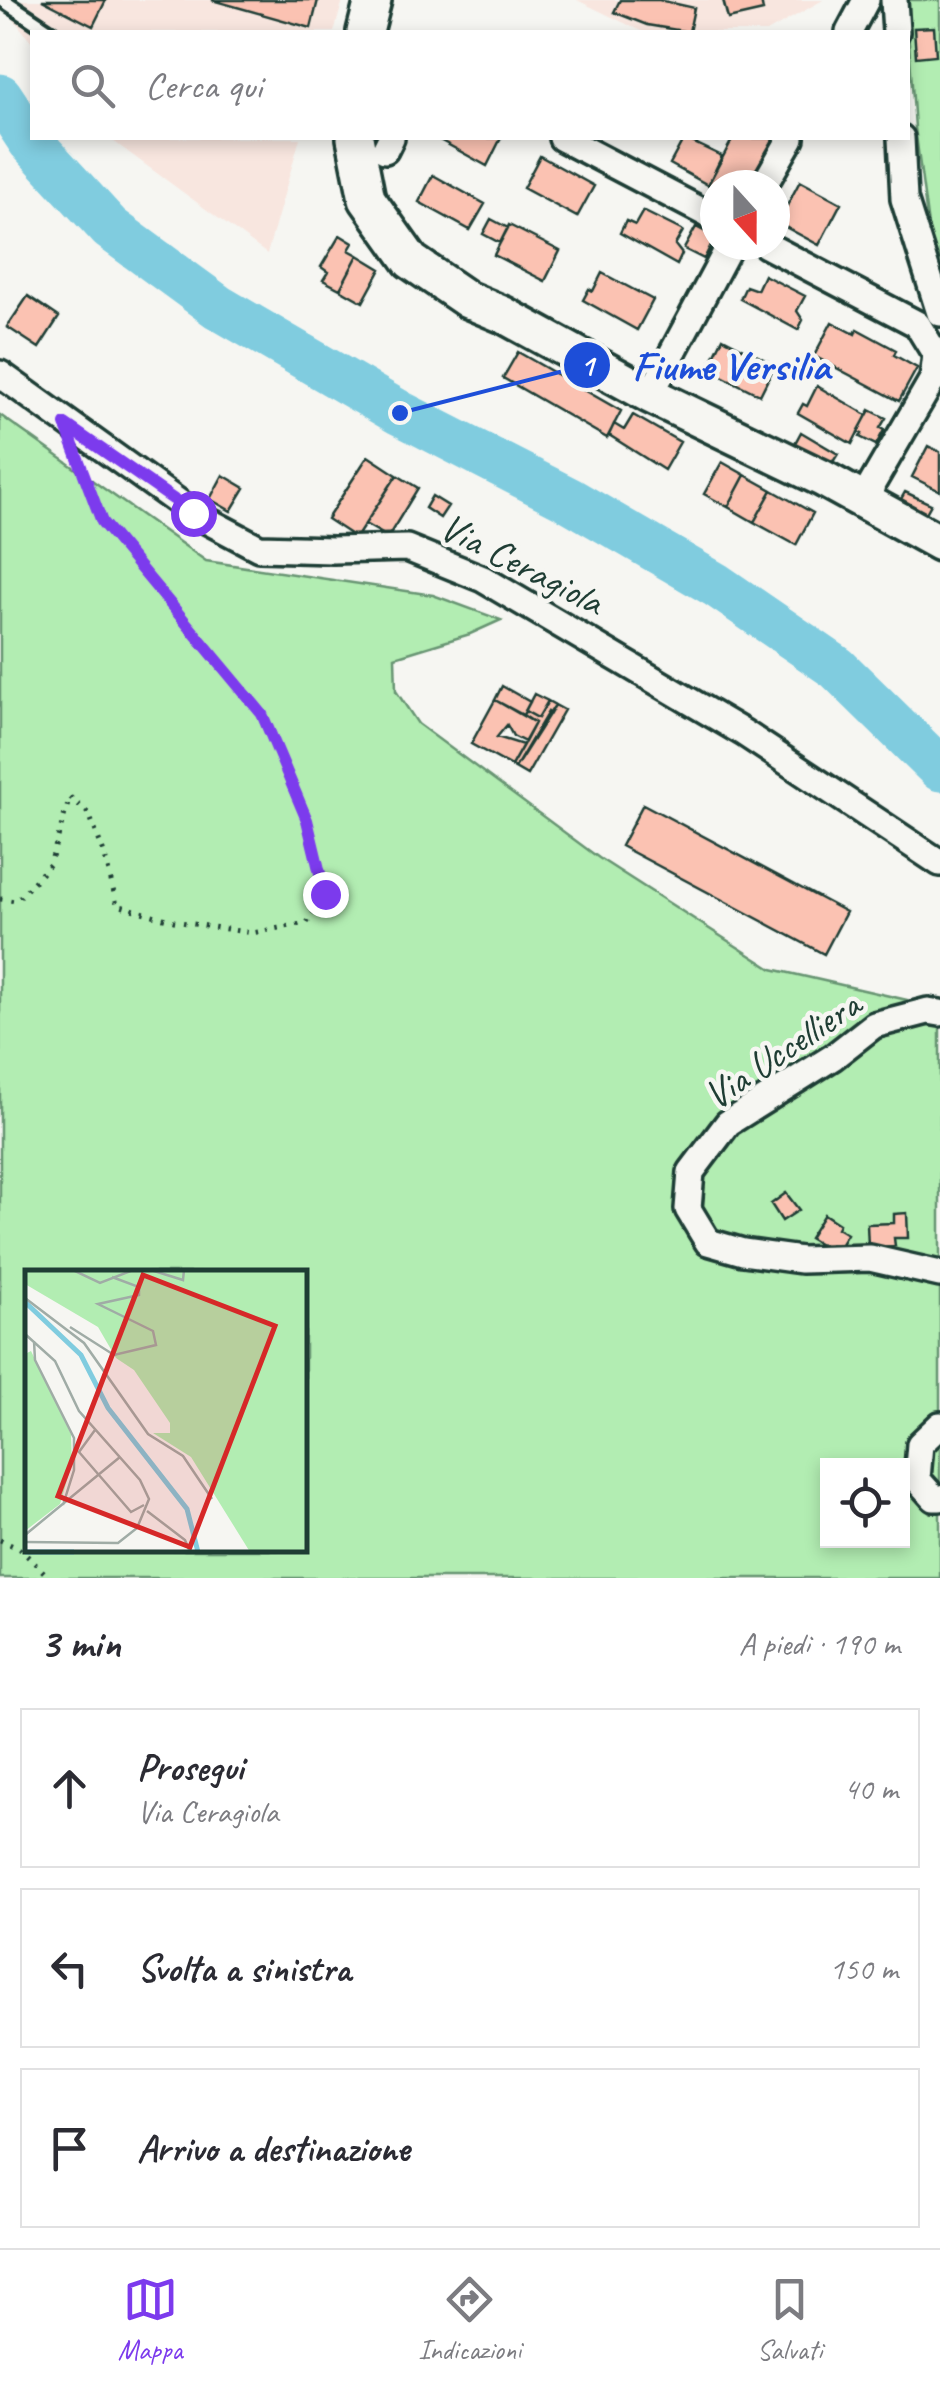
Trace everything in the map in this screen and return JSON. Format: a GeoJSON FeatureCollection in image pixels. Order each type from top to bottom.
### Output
{"type":"FeatureCollection","features":[{"type":"Feature","properties":{"kind":"main road"},"geometry":{"type":"LineString","coordinates":[[366,30],[373,0]]}},
{"type":"Feature","properties":{"kind":"main road"},"geometry":{"type":"LineString","coordinates":[[377,142],[367,199],[411,261],[468,300],[504,315],[650,395],[822,478],[940,543]]}},
{"type":"Feature","properties":{"kind":"street"},"geometry":{"type":"LineString","coordinates":[[850,30],[866,0]]}},
{"type":"Feature","properties":{"kind":"street"},"geometry":{"type":"LineString","coordinates":[[894,0],[896,30]]}},
{"type":"Feature","properties":{"kind":"street"},"geometry":{"type":"LineString","coordinates":[[566,140],[700,210]]}},
{"type":"Feature","properties":{"kind":"street"},"geometry":{"type":"LineString","coordinates":[[773,170],[790,140]]}},
{"type":"Feature","properties":{"kind":"street"},"geometry":{"type":"LineString","coordinates":[[901,140],[904,199],[940,313]]}},
{"type":"Feature","properties":{"kind":"street"},"geometry":{"type":"LineString","coordinates":[[790,257],[918,324],[936,355],[933,379],[872,484],[868,504]]}},
{"type":"Feature","properties":{"kind":"street"},"geometry":{"type":"LineString","coordinates":[[650,395],[722,260]]}},
{"type":"Feature","properties":{"kind":"street","name":"Via Ceragiola"},"geometry":{"type":"LineString","coordinates":[[0,374],[193,513],[259,548],[407,548],[483,579],[744,733],[940,863]]}},
{"type":"Feature","properties":{"kind":"street","name":"Via Uccelliera"},"geometry":{"type":"LineString","coordinates":[[940,1012],[928,1011],[874,1025],[833,1057],[728,1123],[690,1172],[688,1209],[708,1242],[744,1252],[801,1260],[870,1258],[940,1274]]}},
{"type":"Feature","properties":{"kind":"street"},"geometry":{"type":"LineString","coordinates":[[940,1425],[920,1444],[917,1479],[934,1498],[940,1498]]}},
{"type":"Feature","properties":{"kind":"lane"},"geometry":{"type":"LineString","coordinates":[[3,0],[48,30]]}},
{"type":"Feature","properties":{"kind":"path"},"geometry":{"type":"LineString","coordinates":[[0,899],[16,901],[50,864],[70,796],[89,814],[117,905],[174,921],[252,933],[307,924],[325,894],[307,820],[262,714],[102,522],[65,424]]}},
{"type":"Feature","properties":{"kind":"path"},"geometry":{"type":"LineString","coordinates":[[0,1540],[20,1549],[50,1578]]}},
{"type":"Feature","properties":{"kind":"shaded area"},"geometry":{"type":"Polygon","coordinates":[[[5,0],[343,0],[335,30],[30,30],[30,40],[14,20],[5,0]]]}},
{"type":"Feature","properties":{"kind":"shaded area"},"geometry":{"type":"Polygon","coordinates":[[[577,0],[823,0],[770,30],[639,30],[577,0]]]}},
{"type":"Feature","properties":{"kind":"shaded area"},"geometry":{"type":"Polygon","coordinates":[[[112,140],[299,140],[267,254],[112,140]]]}},
{"type":"Feature","properties":{"kind":"green space"},"geometry":{"type":"Polygon","coordinates":[[[906,0],[940,0],[940,273],[930,241],[915,128],[906,0]]]}},
{"type":"Feature","properties":{"kind":"green space"},"geometry":{"type":"Polygon","coordinates":[[[0,415],[206,561],[433,595],[501,620],[470,634],[395,657],[396,691],[418,724],[599,858],[772,969],[907,1000],[940,1025],[940,1578],[0,1578],[0,415]]]}},
{"type":"Feature","properties":{"kind":"building"},"geometry":{"type":"Polygon","coordinates":[[[42,0],[106,0],[93,26],[42,0]]]}},
{"type":"Feature","properties":{"kind":"building"},"geometry":{"type":"Polygon","coordinates":[[[212,0],[318,0],[311,28],[212,0]]]}},
{"type":"Feature","properties":{"kind":"building"},"geometry":{"type":"Polygon","coordinates":[[[620,0],[659,0],[694,8],[689,30],[647,25],[614,12],[620,0]]]}},
{"type":"Feature","properties":{"kind":"building"},"geometry":{"type":"Polygon","coordinates":[[[723,0],[761,0],[763,11],[728,19],[723,0]]]}},
{"type":"Feature","properties":{"kind":"building"},"geometry":{"type":"Polygon","coordinates":[[[934,27],[936,55],[916,57],[914,28],[934,27]]]}},
{"type":"Feature","properties":{"kind":"building"},"geometry":{"type":"Polygon","coordinates":[[[440,140],[500,140],[487,166],[440,140]]]}},
{"type":"Feature","properties":{"kind":"building"},"geometry":{"type":"Polygon","coordinates":[[[683,140],[722,156],[715,170],[700,170],[700,181],[670,164],[683,140]]]}},
{"type":"Feature","properties":{"kind":"building"},"geometry":{"type":"Polygon","coordinates":[[[732,140],[775,140],[759,170],[716,170],[732,140]]]}},
{"type":"Feature","properties":{"kind":"building"},"geometry":{"type":"Polygon","coordinates":[[[540,156],[594,186],[577,217],[523,188],[540,156]]]}},
{"type":"Feature","properties":{"kind":"building"},"geometry":{"type":"Polygon","coordinates":[[[433,175],[485,204],[470,230],[419,202],[433,175]]]}},
{"type":"Feature","properties":{"kind":"building"},"geometry":{"type":"Polygon","coordinates":[[[800,181],[841,203],[819,245],[790,229],[790,200],[800,181]]]}},
{"type":"Feature","properties":{"kind":"building"},"geometry":{"type":"Polygon","coordinates":[[[643,211],[683,231],[675,245],[682,254],[677,265],[620,233],[626,221],[635,225],[643,211]]]}},
{"type":"Feature","properties":{"kind":"building"},"geometry":{"type":"Polygon","coordinates":[[[491,219],[508,228],[500,243],[483,234],[491,219]]]}},
{"type":"Feature","properties":{"kind":"building"},"geometry":{"type":"Polygon","coordinates":[[[509,225],[560,251],[545,281],[494,255],[509,225]]]}},
{"type":"Feature","properties":{"kind":"building"},"geometry":{"type":"Polygon","coordinates":[[[696,227],[700,229],[700,257],[684,249],[696,227]]]}},
{"type":"Feature","properties":{"kind":"building"},"geometry":{"type":"Polygon","coordinates":[[[340,235],[353,243],[349,250],[358,255],[340,289],[323,280],[328,272],[321,267],[340,235]]]}},
{"type":"Feature","properties":{"kind":"building"},"geometry":{"type":"Polygon","coordinates":[[[358,255],[381,269],[363,302],[340,289],[358,255]]]}},
{"type":"Feature","properties":{"kind":"building"},"geometry":{"type":"Polygon","coordinates":[[[602,273],[653,300],[637,330],[583,300],[602,273]]]}},
{"type":"Feature","properties":{"kind":"building"},"geometry":{"type":"Polygon","coordinates":[[[764,275],[805,296],[797,311],[803,320],[798,330],[740,299],[746,286],[757,290],[764,275]]]}},
{"type":"Feature","properties":{"kind":"building"},"geometry":{"type":"Polygon","coordinates":[[[28,296],[59,317],[39,348],[7,327],[28,296]]]}},
{"type":"Feature","properties":{"kind":"building"},"geometry":{"type":"Polygon","coordinates":[[[832,322],[855,334],[857,329],[896,350],[894,355],[917,368],[899,401],[814,356],[832,322]]]}},
{"type":"Feature","properties":{"kind":"building"},"geometry":{"type":"Polygon","coordinates":[[[723,338],[775,365],[760,395],[708,369],[723,338]]]}},
{"type":"Feature","properties":{"kind":"building"},"geometry":{"type":"Polygon","coordinates":[[[518,352],[621,411],[607,438],[503,378],[518,352]]]}},
{"type":"Feature","properties":{"kind":"building"},"geometry":{"type":"Polygon","coordinates":[[[817,386],[867,415],[852,444],[798,413],[803,404],[807,406],[817,386]]]}},
{"type":"Feature","properties":{"kind":"building"},"geometry":{"type":"Polygon","coordinates":[[[870,410],[886,418],[876,445],[858,432],[870,410]]]}},
{"type":"Feature","properties":{"kind":"building"},"geometry":{"type":"Polygon","coordinates":[[[633,415],[680,442],[664,470],[609,435],[614,424],[624,430],[633,415]]]}},
{"type":"Feature","properties":{"kind":"building"},"geometry":{"type":"Polygon","coordinates":[[[801,432],[838,454],[833,462],[794,445],[801,432]]]}},
{"type":"Feature","properties":{"kind":"building"},"geometry":{"type":"Polygon","coordinates":[[[928,446],[940,452],[940,491],[912,477],[928,446]]]}},
{"type":"Feature","properties":{"kind":"building"},"geometry":{"type":"Polygon","coordinates":[[[368,456],[397,475],[356,538],[327,519],[368,456]]]}},
{"type":"Feature","properties":{"kind":"building"},"geometry":{"type":"Polygon","coordinates":[[[722,462],[745,475],[728,507],[704,494],[722,462]]]}},
{"type":"Feature","properties":{"kind":"building"},"geometry":{"type":"Polygon","coordinates":[[[223,475],[245,488],[231,511],[210,499],[223,475]]]}},
{"type":"Feature","properties":{"kind":"building"},"geometry":{"type":"Polygon","coordinates":[[[397,475],[418,488],[388,537],[365,524],[397,475]]]}},
{"type":"Feature","properties":{"kind":"building"},"geometry":{"type":"Polygon","coordinates":[[[745,475],[772,490],[754,522],[728,507],[745,475]]]}},
{"type":"Feature","properties":{"kind":"building"},"geometry":{"type":"Polygon","coordinates":[[[772,490],[813,513],[796,545],[754,522],[772,490]]]}},
{"type":"Feature","properties":{"kind":"building"},"geometry":{"type":"Polygon","coordinates":[[[905,492],[931,504],[926,513],[900,501],[905,492]]]}},
{"type":"Feature","properties":{"kind":"building"},"geometry":{"type":"Polygon","coordinates":[[[432,496],[448,506],[440,518],[425,508],[432,496]]]}},
{"type":"Feature","properties":{"kind":"building"},"geometry":{"type":"Polygon","coordinates":[[[502,686],[530,702],[523,715],[495,700],[502,686]]]}},
{"type":"Feature","properties":{"kind":"building"},"geometry":{"type":"Polygon","coordinates":[[[534,694],[548,701],[538,718],[525,711],[534,694]]]}},
{"type":"Feature","properties":{"kind":"building"},"geometry":{"type":"Polygon","coordinates":[[[495,700],[535,723],[525,742],[513,736],[507,725],[497,737],[523,745],[511,766],[471,744],[495,700]]]}},
{"type":"Feature","properties":{"kind":"building"},"geometry":{"type":"Polygon","coordinates":[[[548,701],[555,705],[550,714],[515,768],[511,766],[535,723],[523,715],[525,711],[538,718],[548,701]]]}},
{"type":"Feature","properties":{"kind":"building"},"geometry":{"type":"Polygon","coordinates":[[[555,705],[564,710],[527,775],[515,768],[555,705]]]}},
{"type":"Feature","properties":{"kind":"building"},"geometry":{"type":"Polygon","coordinates":[[[643,804],[846,912],[824,954],[621,846],[643,804]]]}},
{"type":"Feature","properties":{"kind":"building"},"geometry":{"type":"Polygon","coordinates":[[[786,1193],[799,1210],[782,1221],[771,1204],[786,1193]]]}},
{"type":"Feature","properties":{"kind":"building"},"geometry":{"type":"Polygon","coordinates":[[[907,1213],[908,1238],[894,1238],[895,1246],[868,1247],[867,1224],[894,1223],[894,1214],[907,1213]]]}},
{"type":"Feature","properties":{"kind":"building"},"geometry":{"type":"Polygon","coordinates":[[[824,1214],[847,1234],[835,1254],[809,1238],[824,1214]]]}},
{"type":"Feature","properties":{"kind":"waterway"},"geometry":{"type":"LineString","coordinates":[[0,96],[30,141],[110,228],[218,307],[400,413],[568,499],[716,585],[837,668],[940,769]]}},
{"type":"Feature","properties":{"kind":"place","name":"Fiume Versilia"},"geometry":{"type":"Point","coordinates":[400,413]}},
{"type":"Feature","properties":{"kind":"route"},"geometry":{"type":"LineString","coordinates":[[193,513],[65,424],[102,522],[262,714],[307,820],[325,894]]}}]}
